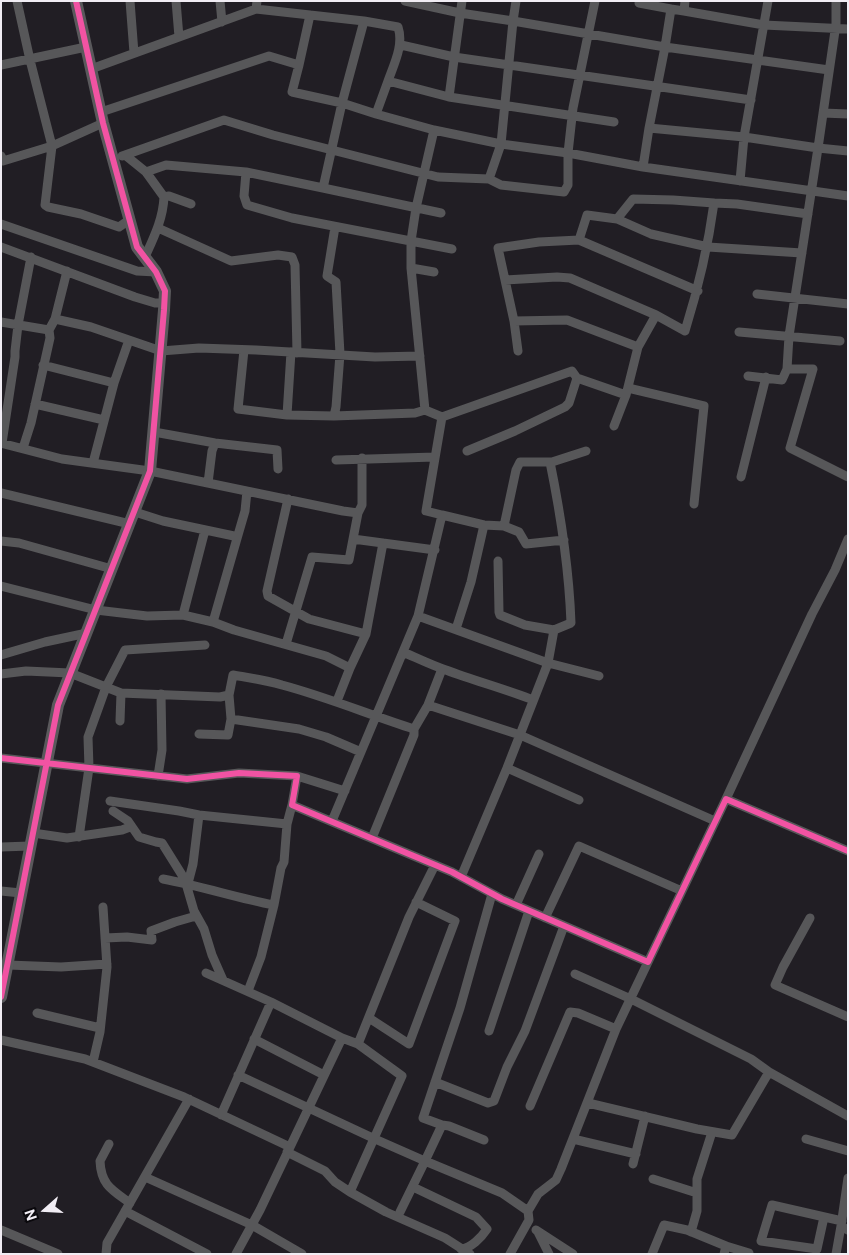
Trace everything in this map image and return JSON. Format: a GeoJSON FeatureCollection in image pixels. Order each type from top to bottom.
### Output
{"type":"FeatureCollection","features":[{"type":"Feature","properties":{"kind":"street"},"geometry":{"type":"LineString","coordinates":[[17,1],[52,146],[46,204],[48,207],[81,214],[119,227],[129,220]]}},
{"type":"Feature","properties":{"kind":"street"},"geometry":{"type":"LineString","coordinates":[[1,997],[58,705],[150,472],[165,303],[165,291],[156,272],[137,247],[129,220],[119,157],[102,118],[76,1]]}},
{"type":"Feature","properties":{"kind":"street"},"geometry":{"type":"LineString","coordinates":[[130,1],[134,53]]}},
{"type":"Feature","properties":{"kind":"street"},"geometry":{"type":"LineString","coordinates":[[176,1],[179,37]]}},
{"type":"Feature","properties":{"kind":"street"},"geometry":{"type":"LineString","coordinates":[[220,1],[222,22]]}},
{"type":"Feature","properties":{"kind":"street"},"geometry":{"type":"LineString","coordinates":[[405,1],[460,13],[665,47],[829,70]]}},
{"type":"Feature","properties":{"kind":"street"},"geometry":{"type":"LineString","coordinates":[[449,97],[462,1]]}},
{"type":"Feature","properties":{"kind":"street"},"geometry":{"type":"LineString","coordinates":[[489,179],[501,144],[516,1]]}},
{"type":"Feature","properties":{"kind":"street"},"geometry":{"type":"LineString","coordinates":[[119,157],[224,120],[273,135],[438,177],[489,179],[501,185],[564,192],[568,185],[568,153],[572,116],[594,1]]}},
{"type":"Feature","properties":{"kind":"street"},"geometry":{"type":"LineString","coordinates":[[684,11],[685,1]]}},
{"type":"Feature","properties":{"kind":"street"},"geometry":{"type":"LineString","coordinates":[[740,181],[744,137],[768,1]]}},
{"type":"Feature","properties":{"kind":"street"},"geometry":{"type":"LineString","coordinates":[[748,376],[782,380],[788,369],[789,336],[835,28],[836,1]]}},
{"type":"Feature","properties":{"kind":"street"},"geometry":{"type":"LineString","coordinates":[[639,3],[764,25],[848,29]]}},
{"type":"Feature","properties":{"kind":"street"},"geometry":{"type":"LineString","coordinates":[[91,69],[222,22],[257,5],[310,15],[364,21],[398,27],[400,34],[401,45],[376,114]]}},
{"type":"Feature","properties":{"kind":"street"},"geometry":{"type":"LineString","coordinates":[[643,167],[671,9]]}},
{"type":"Feature","properties":{"kind":"street"},"geometry":{"type":"LineString","coordinates":[[310,15],[292,92],[342,103],[434,130],[501,144],[568,153],[643,167],[848,196]]}},
{"type":"Feature","properties":{"kind":"street"},"geometry":{"type":"LineString","coordinates":[[323,188],[342,103],[364,21]]}},
{"type":"Feature","properties":{"kind":"street"},"geometry":{"type":"LineString","coordinates":[[401,45],[454,57],[580,74],[657,88],[751,100]]}},
{"type":"Feature","properties":{"kind":"street"},"geometry":{"type":"LineString","coordinates":[[1,66],[86,47]]}},
{"type":"Feature","properties":{"kind":"street"},"geometry":{"type":"LineString","coordinates":[[2,159],[52,146],[102,118],[269,56],[299,65]]}},
{"type":"Feature","properties":{"kind":"street"},"geometry":{"type":"LineString","coordinates":[[388,81],[449,97],[614,122]]}},
{"type":"Feature","properties":{"kind":"street"},"geometry":{"type":"LineString","coordinates":[[823,113],[848,114]]}},
{"type":"Feature","properties":{"kind":"street"},"geometry":{"type":"LineString","coordinates":[[649,128],[744,137],[848,151]]}},
{"type":"Feature","properties":{"kind":"street"},"geometry":{"type":"LineString","coordinates":[[425,410],[411,268],[411,241],[416,208],[434,130]]}},
{"type":"Feature","properties":{"kind":"street"},"geometry":{"type":"LineString","coordinates":[[119,157],[146,172],[164,197],[158,228],[144,257]]}},
{"type":"Feature","properties":{"kind":"street"},"geometry":{"type":"LineString","coordinates":[[146,172],[166,166],[246,172],[441,213]]}},
{"type":"Feature","properties":{"kind":"street"},"geometry":{"type":"LineString","coordinates":[[246,172],[244,196],[247,205],[292,218],[452,249]]}},
{"type":"Feature","properties":{"kind":"street"},"geometry":{"type":"LineString","coordinates":[[164,197],[169,196],[191,204]]}},
{"type":"Feature","properties":{"kind":"street"},"geometry":{"type":"LineString","coordinates":[[617,219],[632,199],[737,204],[808,214]]}},
{"type":"Feature","properties":{"kind":"street"},"geometry":{"type":"LineString","coordinates":[[505,280],[557,276],[570,278],[656,315],[685,331],[698,291],[708,246],[714,204]]}},
{"type":"Feature","properties":{"kind":"street"},"geometry":{"type":"LineString","coordinates":[[579,240],[587,215],[617,219],[652,234],[708,246],[802,253]]}},
{"type":"Feature","properties":{"kind":"street"},"geometry":{"type":"LineString","coordinates":[[1,224],[137,271],[156,272]]}},
{"type":"Feature","properties":{"kind":"street"},"geometry":{"type":"LineString","coordinates":[[334,416],[339,355],[336,282],[327,276],[335,227]]}},
{"type":"Feature","properties":{"kind":"street"},"geometry":{"type":"LineString","coordinates":[[158,228],[231,261],[292,256],[295,265],[294,353],[287,415]]}},
{"type":"Feature","properties":{"kind":"street"},"geometry":{"type":"LineString","coordinates":[[518,352],[514,321],[498,248],[539,242],[579,240],[698,291]]}},
{"type":"Feature","properties":{"kind":"street"},"geometry":{"type":"LineString","coordinates":[[1,246],[135,297],[155,303],[165,303]]}},
{"type":"Feature","properties":{"kind":"street"},"geometry":{"type":"LineString","coordinates":[[31,257],[18,325],[2,443],[62,459],[150,472],[358,513]]}},
{"type":"Feature","properties":{"kind":"street"},"geometry":{"type":"LineString","coordinates":[[411,268],[434,272]]}},
{"type":"Feature","properties":{"kind":"street"},"geometry":{"type":"LineString","coordinates":[[22,448],[31,423],[50,338],[50,330],[55,319],[67,271]]}},
{"type":"Feature","properties":{"kind":"street"},"geometry":{"type":"LineString","coordinates":[[757,294],[848,304]]}},
{"type":"Feature","properties":{"kind":"street"},"geometry":{"type":"LineString","coordinates":[[614,426],[627,391],[638,347],[656,315]]}},
{"type":"Feature","properties":{"kind":"street"},"geometry":{"type":"LineString","coordinates":[[55,319],[91,327],[161,351],[199,348],[375,357],[420,356]]}},
{"type":"Feature","properties":{"kind":"street"},"geometry":{"type":"LineString","coordinates":[[514,321],[567,320],[638,347]]}},
{"type":"Feature","properties":{"kind":"street"},"geometry":{"type":"LineString","coordinates":[[1,322],[50,330]]}},
{"type":"Feature","properties":{"kind":"street"},"geometry":{"type":"LineString","coordinates":[[739,332],[840,342]]}},
{"type":"Feature","properties":{"kind":"street"},"geometry":{"type":"LineString","coordinates":[[93,463],[114,383],[129,340]]}},
{"type":"Feature","properties":{"kind":"street"},"geometry":{"type":"LineString","coordinates":[[244,350],[238,410],[287,415],[334,416],[415,413],[425,410],[442,417],[572,371],[578,378],[627,391],[704,406],[694,504]]}},
{"type":"Feature","properties":{"kind":"street"},"geometry":{"type":"LineString","coordinates":[[43,365],[114,383]]}},
{"type":"Feature","properties":{"kind":"street"},"geometry":{"type":"LineString","coordinates":[[788,369],[813,369],[790,448],[848,477]]}},
{"type":"Feature","properties":{"kind":"street"},"geometry":{"type":"LineString","coordinates":[[741,477],[766,377]]}},
{"type":"Feature","properties":{"kind":"street"},"geometry":{"type":"LineString","coordinates":[[467,450],[515,431],[565,407],[569,403],[578,378]]}},
{"type":"Feature","properties":{"kind":"street"},"geometry":{"type":"LineString","coordinates":[[35,404],[104,420]]}},
{"type":"Feature","properties":{"kind":"street"},"geometry":{"type":"LineString","coordinates":[[442,417],[426,511],[484,525],[504,526],[519,532],[526,544],[564,540]]}},
{"type":"Feature","properties":{"kind":"street"},"geometry":{"type":"LineString","coordinates":[[154,432],[214,443],[277,450],[278,469]]}},
{"type":"Feature","properties":{"kind":"street"},"geometry":{"type":"LineString","coordinates":[[208,483],[214,443]]}},
{"type":"Feature","properties":{"kind":"street"},"geometry":{"type":"LineString","coordinates":[[504,526],[516,470],[520,462],[550,462],[586,451]]}},
{"type":"Feature","properties":{"kind":"street"},"geometry":{"type":"LineString","coordinates":[[336,460],[435,457]]}},
{"type":"Feature","properties":{"kind":"street"},"geometry":{"type":"LineString","coordinates":[[286,644],[312,557],[349,560],[358,513],[362,505],[362,458]]}},
{"type":"Feature","properties":{"kind":"street"},"geometry":{"type":"LineString","coordinates":[[498,560],[498,612],[500,615],[524,626],[554,630],[571,623],[569,578],[562,518],[550,462]]}},
{"type":"Feature","properties":{"kind":"street"},"geometry":{"type":"LineString","coordinates":[[213,622],[245,511],[247,491]]}},
{"type":"Feature","properties":{"kind":"street"},"geometry":{"type":"LineString","coordinates":[[1,493],[132,518],[164,521],[234,536],[238,535]]}},
{"type":"Feature","properties":{"kind":"street"},"geometry":{"type":"LineString","coordinates":[[288,500],[267,591],[268,596],[309,618],[366,634]]}},
{"type":"Feature","properties":{"kind":"street"},"geometry":{"type":"LineString","coordinates":[[332,821],[418,616],[442,515]]}},
{"type":"Feature","properties":{"kind":"street"},"geometry":{"type":"LineString","coordinates":[[456,629],[471,582],[484,525]]}},
{"type":"Feature","properties":{"kind":"street"},"geometry":{"type":"LineString","coordinates":[[183,615],[205,530]]}},
{"type":"Feature","properties":{"kind":"street"},"geometry":{"type":"LineString","coordinates":[[353,539],[434,550]]}},
{"type":"Feature","properties":{"kind":"street"},"geometry":{"type":"LineString","coordinates":[[1,541],[20,543],[112,569]]}},
{"type":"Feature","properties":{"kind":"street"},"geometry":{"type":"LineString","coordinates":[[338,702],[350,668],[366,634],[383,543]]}},
{"type":"Feature","properties":{"kind":"street"},"geometry":{"type":"LineString","coordinates":[[510,1254],[538,1194],[556,1180],[574,1139],[588,1103],[588,1098],[616,1029],[847,543]]}},
{"type":"Feature","properties":{"kind":"street"},"geometry":{"type":"LineString","coordinates":[[1,586],[96,610],[147,616],[183,615],[213,622],[234,630],[326,656],[350,668]]}},
{"type":"Feature","properties":{"kind":"street"},"geometry":{"type":"LineString","coordinates":[[418,616],[456,629],[485,642],[548,663],[599,676]]}},
{"type":"Feature","properties":{"kind":"street"},"geometry":{"type":"LineString","coordinates":[[461,877],[507,768],[548,663],[554,630]]}},
{"type":"Feature","properties":{"kind":"street"},"geometry":{"type":"LineString","coordinates":[[1,655],[45,642],[86,633]]}},
{"type":"Feature","properties":{"kind":"street"},"geometry":{"type":"LineString","coordinates":[[79,837],[89,768],[88,737],[106,687],[124,650],[205,645]]}},
{"type":"Feature","properties":{"kind":"street"},"geometry":{"type":"LineString","coordinates":[[403,652],[442,669],[534,700]]}},
{"type":"Feature","properties":{"kind":"street"},"geometry":{"type":"LineString","coordinates":[[372,838],[414,736],[414,729],[428,705],[442,669]]}},
{"type":"Feature","properties":{"kind":"street"},"geometry":{"type":"LineString","coordinates":[[1,674],[26,671],[70,673],[121,693],[220,697],[229,695]]}},
{"type":"Feature","properties":{"kind":"street"},"geometry":{"type":"LineString","coordinates":[[199,734],[228,735],[231,719],[229,695],[233,675],[281,684],[414,729]]}},
{"type":"Feature","properties":{"kind":"street"},"geometry":{"type":"LineString","coordinates":[[120,721],[121,693]]}},
{"type":"Feature","properties":{"kind":"street"},"geometry":{"type":"LineString","coordinates":[[158,776],[162,750],[160,694]]}},
{"type":"Feature","properties":{"kind":"street"},"geometry":{"type":"LineString","coordinates":[[428,705],[520,735],[714,821]]}},
{"type":"Feature","properties":{"kind":"street"},"geometry":{"type":"LineString","coordinates":[[231,719],[299,729],[326,737],[361,752]]}},
{"type":"Feature","properties":{"kind":"street"},"geometry":{"type":"LineString","coordinates":[[1,758],[187,779],[239,773],[296,776],[345,792]]}},
{"type":"Feature","properties":{"kind":"street"},"geometry":{"type":"LineString","coordinates":[[507,768],[579,800]]}},
{"type":"Feature","properties":{"kind":"street"},"geometry":{"type":"LineString","coordinates":[[248,991],[261,957],[281,868],[284,862],[287,824],[296,776]]}},
{"type":"Feature","properties":{"kind":"street"},"geometry":{"type":"LineString","coordinates":[[726,799],[848,852]]}},
{"type":"Feature","properties":{"kind":"street"},"geometry":{"type":"LineString","coordinates":[[110,801],[199,815],[287,824]]}},
{"type":"Feature","properties":{"kind":"street"},"geometry":{"type":"LineString","coordinates":[[292,805],[435,865],[516,905],[648,962]]}},
{"type":"Feature","properties":{"kind":"street"},"geometry":{"type":"LineString","coordinates":[[113,811],[128,821],[138,837],[162,842],[187,883],[190,900],[196,916],[204,929],[212,955],[223,980]]}},
{"type":"Feature","properties":{"kind":"street"},"geometry":{"type":"LineString","coordinates":[[187,883],[193,864],[199,815]]}},
{"type":"Feature","properties":{"kind":"street"},"geometry":{"type":"LineString","coordinates":[[1,847],[32,840],[79,837],[122,830],[130,826]]}},
{"type":"Feature","properties":{"kind":"street"},"geometry":{"type":"LineString","coordinates":[[545,918],[579,846],[682,891]]}},
{"type":"Feature","properties":{"kind":"street"},"geometry":{"type":"LineString","coordinates":[[516,905],[539,854]]}},
{"type":"Feature","properties":{"kind":"street"},"geometry":{"type":"LineString","coordinates":[[358,1044],[409,917],[435,865]]}},
{"type":"Feature","properties":{"kind":"street"},"geometry":{"type":"LineString","coordinates":[[163,880],[187,883],[247,900],[274,905]]}},
{"type":"Feature","properties":{"kind":"street"},"geometry":{"type":"LineString","coordinates":[[1,891],[22,893]]}},
{"type":"Feature","properties":{"kind":"street"},"geometry":{"type":"LineString","coordinates":[[484,1140],[423,1118],[460,1008],[492,894]]}},
{"type":"Feature","properties":{"kind":"street"},"geometry":{"type":"LineString","coordinates":[[369,1018],[409,1044],[456,921],[416,902]]}},
{"type":"Feature","properties":{"kind":"street"},"geometry":{"type":"LineString","coordinates":[[93,1062],[100,1028],[107,964],[103,907]]}},
{"type":"Feature","properties":{"kind":"street"},"geometry":{"type":"LineString","coordinates":[[489,1031],[530,911]]}},
{"type":"Feature","properties":{"kind":"street"},"geometry":{"type":"LineString","coordinates":[[105,938],[127,937],[152,940],[151,931],[196,916]]}},
{"type":"Feature","properties":{"kind":"street"},"geometry":{"type":"LineString","coordinates":[[810,918],[782,967],[775,985],[848,1017]]}},
{"type":"Feature","properties":{"kind":"street"},"geometry":{"type":"LineString","coordinates":[[435,1082],[488,1103],[494,1101],[507,1067],[525,1031],[564,926]]}},
{"type":"Feature","properties":{"kind":"street"},"geometry":{"type":"LineString","coordinates":[[8,964],[61,967],[107,964]]}},
{"type":"Feature","properties":{"kind":"street"},"geometry":{"type":"LineString","coordinates":[[206,972],[358,1044],[402,1076],[350,1192]]}},
{"type":"Feature","properties":{"kind":"street"},"geometry":{"type":"LineString","coordinates":[[575,974],[631,999],[751,1059],[769,1072],[848,1116]]}},
{"type":"Feature","properties":{"kind":"street"},"geometry":{"type":"LineString","coordinates":[[221,1114],[271,1002]]}},
{"type":"Feature","properties":{"kind":"street"},"geometry":{"type":"LineString","coordinates":[[530,1106],[570,1012],[578,1013],[616,1029]]}},
{"type":"Feature","properties":{"kind":"street"},"geometry":{"type":"LineString","coordinates":[[37,1013],[100,1028]]}},
{"type":"Feature","properties":{"kind":"street"},"geometry":{"type":"LineString","coordinates":[[236,1254],[252,1225],[342,1038]]}},
{"type":"Feature","properties":{"kind":"street"},"geometry":{"type":"LineString","coordinates":[[254,1039],[324,1075]]}},
{"type":"Feature","properties":{"kind":"street"},"geometry":{"type":"LineString","coordinates":[[1,1040],[93,1062],[189,1099],[288,1149],[325,1171],[335,1182],[350,1192],[386,1212],[445,1238],[460,1251],[470,1254]]}},
{"type":"Feature","properties":{"kind":"street"},"geometry":{"type":"LineString","coordinates":[[588,1103],[732,1135],[769,1072]]}},
{"type":"Feature","properties":{"kind":"street"},"geometry":{"type":"LineString","coordinates":[[238,1075],[375,1139],[502,1193],[528,1216],[549,1254]]}},
{"type":"Feature","properties":{"kind":"street"},"geometry":{"type":"LineString","coordinates":[[106,1254],[107,1244],[189,1099]]}},
{"type":"Feature","properties":{"kind":"street"},"geometry":{"type":"LineString","coordinates":[[633,1164],[645,1116]]}},
{"type":"Feature","properties":{"kind":"street"},"geometry":{"type":"LineString","coordinates":[[400,1212],[442,1125]]}},
{"type":"Feature","properties":{"kind":"street"},"geometry":{"type":"LineString","coordinates":[[691,1232],[697,1211],[697,1179],[712,1132]]}},
{"type":"Feature","properties":{"kind":"street"},"geometry":{"type":"LineString","coordinates":[[574,1139],[636,1154]]}},
{"type":"Feature","properties":{"kind":"street"},"geometry":{"type":"LineString","coordinates":[[806,1139],[848,1151]]}},
{"type":"Feature","properties":{"kind":"street"},"geometry":{"type":"LineString","coordinates":[[109,1144],[100,1161],[102,1175],[110,1188],[128,1207],[207,1254]]}},
{"type":"Feature","properties":{"kind":"street"},"geometry":{"type":"LineString","coordinates":[[145,1177],[252,1225],[302,1254]]}},
{"type":"Feature","properties":{"kind":"street"},"geometry":{"type":"LineString","coordinates":[[836,1254],[843,1226],[848,1178]]}},
{"type":"Feature","properties":{"kind":"street"},"geometry":{"type":"LineString","coordinates":[[653,1179],[697,1193]]}},
{"type":"Feature","properties":{"kind":"street"},"geometry":{"type":"LineString","coordinates":[[413,1188],[476,1217],[487,1229],[467,1249],[460,1251]]}},
{"type":"Feature","properties":{"kind":"street"},"geometry":{"type":"LineString","coordinates":[[824,1217],[817,1249],[806,1251],[761,1241],[772,1205],[824,1217],[843,1226]]}},
{"type":"Feature","properties":{"kind":"street"},"geometry":{"type":"LineString","coordinates":[[652,1254],[664,1225],[691,1232],[725,1250],[749,1253]]}},
{"type":"Feature","properties":{"kind":"street"},"geometry":{"type":"LineString","coordinates":[[1,1230],[35,1249],[58,1254]]}},
{"type":"Feature","properties":{"kind":"street"},"geometry":{"type":"LineString","coordinates":[[536,1230],[573,1254]]}},
{"type":"Feature","properties":{"kind":"cycle path"},"geometry":{"type":"LineString","coordinates":[[1,997],[58,705],[150,471],[164,310],[165,291],[156,272],[137,247],[103,123],[76,1]]}},
{"type":"Feature","properties":{"kind":"cycle path"},"geometry":{"type":"LineString","coordinates":[[1,758],[187,779],[239,773],[297,776],[292,805],[452,872],[502,899],[648,962],[726,799],[848,851]]}}]}
